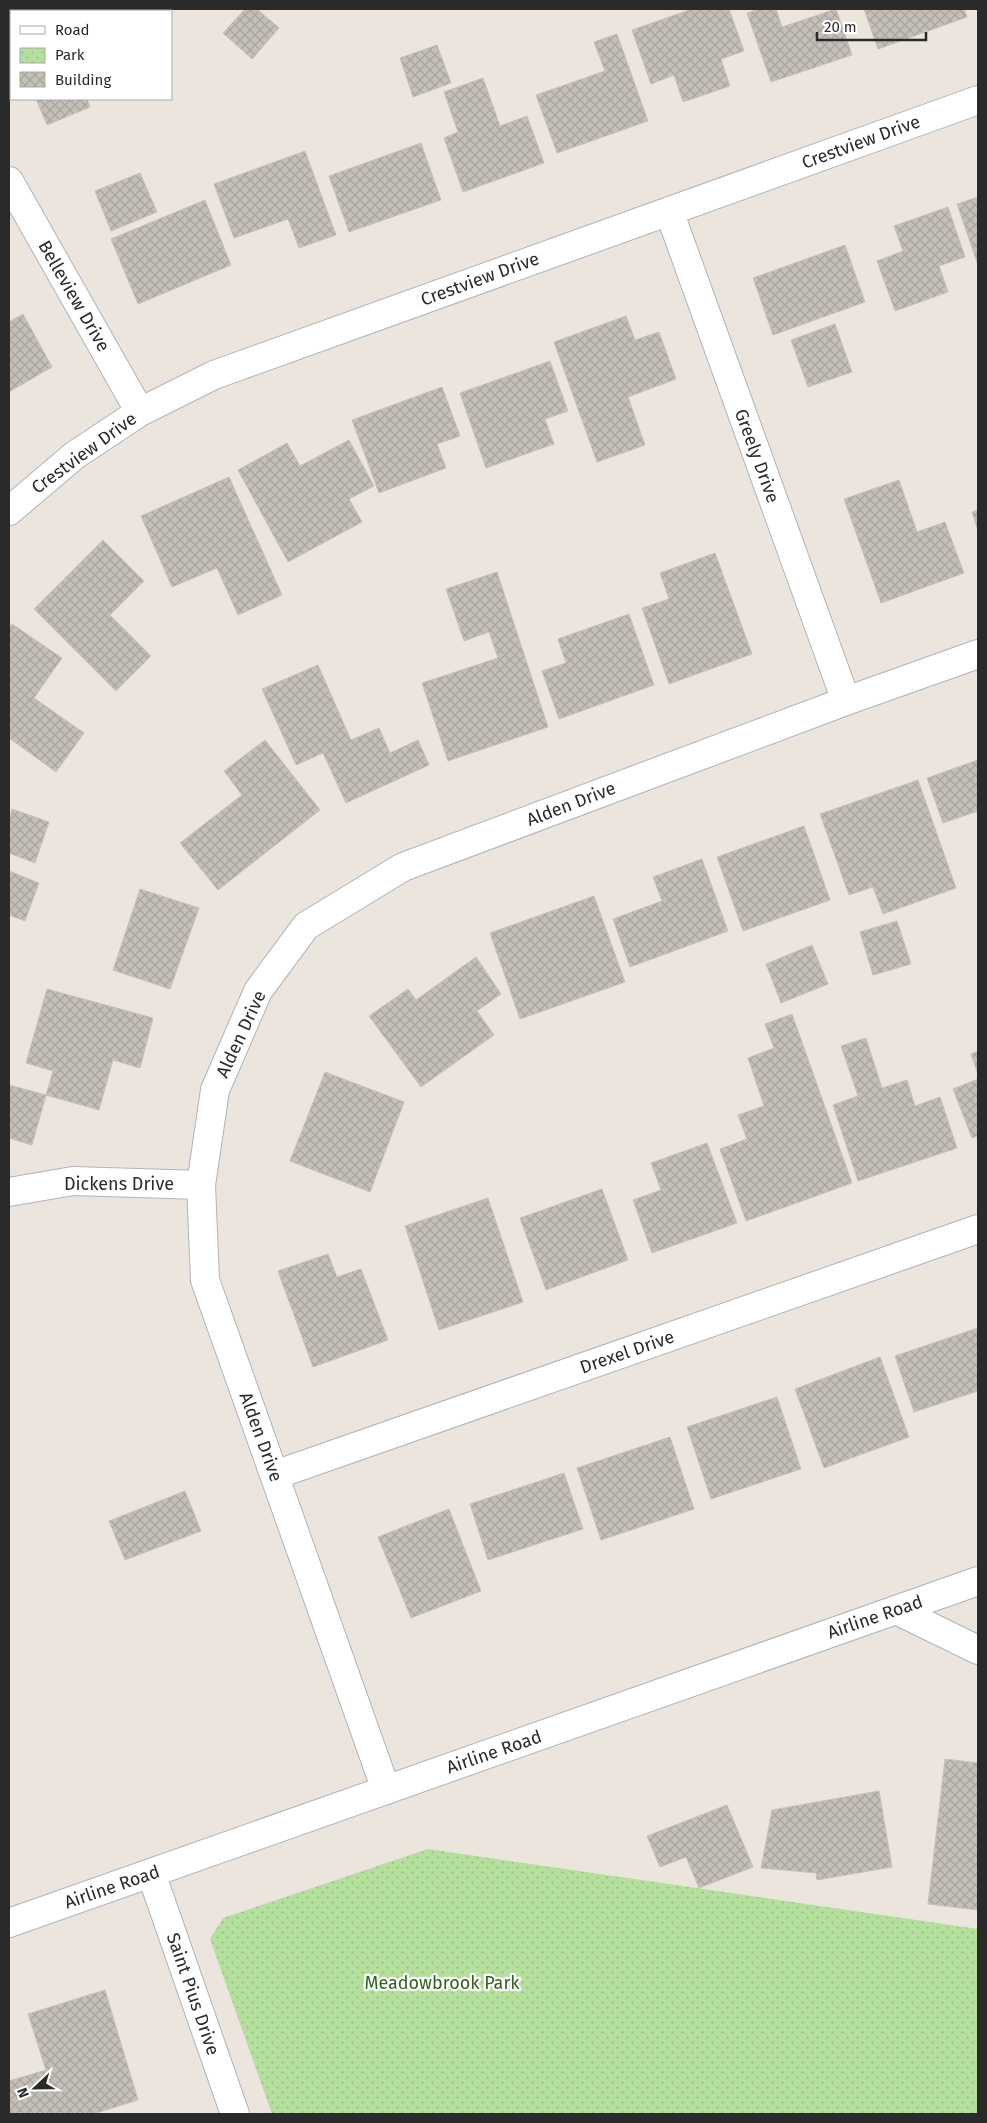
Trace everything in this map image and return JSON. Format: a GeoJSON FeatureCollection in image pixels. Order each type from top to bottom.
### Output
{"type":"FeatureCollection","features":[{"type":"Feature","properties":{"kind":"street","name":"Crestview Drive"},"geometry":{"type":"LineString","coordinates":[[9,510],[75,455],[140,412],[214,375],[978,100]]}},
{"type":"Feature","properties":{"kind":"street","name":"Belleview Drive"},"geometry":{"type":"LineString","coordinates":[[9,181],[140,412]]}},
{"type":"Feature","properties":{"kind":"street","name":"Greely Drive"},"geometry":{"type":"LineString","coordinates":[[669,211],[846,701]]}},
{"type":"Feature","properties":{"kind":"street","name":"Alden Drive"},"geometry":{"type":"LineString","coordinates":[[386,1790],[205,1280],[201,1185],[215,1090],[258,991],[306,926],[403,868],[846,701],[978,654]]}},
{"type":"Feature","properties":{"kind":"street","name":"Dickens Drive"},"geometry":{"type":"LineString","coordinates":[[9,1192],[73,1181],[201,1185]]}},
{"type":"Feature","properties":{"kind":"street","name":"Drexel Drive"},"geometry":{"type":"LineString","coordinates":[[275,1475],[978,1229]]}},
{"type":"Feature","properties":{"kind":"street","name":"Airline Road"},"geometry":{"type":"LineString","coordinates":[[9,1923],[978,1581]]}},
{"type":"Feature","properties":{"kind":"street"},"geometry":{"type":"LineString","coordinates":[[896,1610],[978,1650]]}},
{"type":"Feature","properties":{"kind":"street","name":"Saint Pius Drive"},"geometry":{"type":"LineString","coordinates":[[151,1873],[235,2114]]}},
{"type":"Feature","properties":{"kind":"green space","name":"Meadowbrook Park"},"geometry":{"type":"Polygon","coordinates":[[[428,1849],[978,1929],[978,2114],[272,2114],[210,1939],[223,1918],[428,1849]]]}},
{"type":"Feature","properties":{"kind":"building"},"geometry":{"type":"Polygon","coordinates":[[[9,9],[78,9],[10,10],[10,56],[9,9]]]}},
{"type":"Feature","properties":{"kind":"building"},"geometry":{"type":"Polygon","coordinates":[[[102,9],[153,9],[150,10],[102,9]]]}},
{"type":"Feature","properties":{"kind":"building"},"geometry":{"type":"Polygon","coordinates":[[[245,9],[257,9],[279,28],[252,59],[223,33],[245,9]]]}},
{"type":"Feature","properties":{"kind":"building"},"geometry":{"type":"Polygon","coordinates":[[[692,9],[729,9],[744,51],[721,59],[730,86],[683,102],[674,75],[651,84],[632,30],[692,9]]]}},
{"type":"Feature","properties":{"kind":"building"},"geometry":{"type":"Polygon","coordinates":[[[759,9],[776,9],[782,27],[836,9],[852,55],[771,82],[747,13],[759,9]]]}},
{"type":"Feature","properties":{"kind":"building"},"geometry":{"type":"Polygon","coordinates":[[[864,9],[964,9],[967,17],[878,49],[864,9]]]}},
{"type":"Feature","properties":{"kind":"building"},"geometry":{"type":"Polygon","coordinates":[[[617,34],[648,121],[557,153],[536,95],[605,71],[594,42],[617,34]]]}},
{"type":"Feature","properties":{"kind":"building"},"geometry":{"type":"Polygon","coordinates":[[[437,45],[451,83],[413,97],[400,58],[437,45]]]}},
{"type":"Feature","properties":{"kind":"building"},"geometry":{"type":"Polygon","coordinates":[[[483,78],[500,126],[527,116],[544,163],[463,192],[444,138],[458,132],[444,92],[483,78]]]}},
{"type":"Feature","properties":{"kind":"building"},"geometry":{"type":"Polygon","coordinates":[[[36,100],[87,100],[90,107],[47,125],[36,100]]]}},
{"type":"Feature","properties":{"kind":"building"},"geometry":{"type":"Polygon","coordinates":[[[421,143],[441,200],[349,232],[329,176],[421,143]]]}},
{"type":"Feature","properties":{"kind":"building"},"geometry":{"type":"Polygon","coordinates":[[[305,151],[336,235],[299,248],[288,219],[234,238],[214,184],[305,151]]]}},
{"type":"Feature","properties":{"kind":"building"},"geometry":{"type":"Polygon","coordinates":[[[140,173],[157,212],[111,231],[95,191],[140,173]]]}},
{"type":"Feature","properties":{"kind":"building"},"geometry":{"type":"Polygon","coordinates":[[[978,197],[978,265],[957,204],[978,197]]]}},
{"type":"Feature","properties":{"kind":"building"},"geometry":{"type":"Polygon","coordinates":[[[205,200],[231,265],[138,304],[111,239],[205,200]]]}},
{"type":"Feature","properties":{"kind":"building"},"geometry":{"type":"Polygon","coordinates":[[[948,207],[965,257],[939,266],[948,292],[895,311],[877,261],[903,251],[894,226],[948,207]]]}},
{"type":"Feature","properties":{"kind":"building"},"geometry":{"type":"Polygon","coordinates":[[[845,245],[865,302],[773,335],[753,278],[845,245]]]}},
{"type":"Feature","properties":{"kind":"building"},"geometry":{"type":"Polygon","coordinates":[[[23,314],[52,367],[9,392],[9,322],[23,314]]]}},
{"type":"Feature","properties":{"kind":"building"},"geometry":{"type":"Polygon","coordinates":[[[626,316],[635,340],[659,332],[676,379],[628,397],[645,445],[597,462],[554,342],[626,316]]]}},
{"type":"Feature","properties":{"kind":"building"},"geometry":{"type":"Polygon","coordinates":[[[835,324],[852,372],[808,387],[791,340],[835,324]]]}},
{"type":"Feature","properties":{"kind":"building"},"geometry":{"type":"Polygon","coordinates":[[[550,361],[568,411],[545,419],[554,444],[486,468],[460,393],[550,361]]]}},
{"type":"Feature","properties":{"kind":"building"},"geometry":{"type":"Polygon","coordinates":[[[442,387],[460,436],[437,444],[446,468],[379,493],[352,420],[442,387]]]}},
{"type":"Feature","properties":{"kind":"building"},"geometry":{"type":"Polygon","coordinates":[[[349,440],[374,486],[349,499],[362,522],[288,562],[238,470],[287,443],[300,466],[349,440]]]}},
{"type":"Feature","properties":{"kind":"building"},"geometry":{"type":"Polygon","coordinates":[[[229,477],[282,595],[238,615],[217,568],[172,587],[141,516],[229,477]]]}},
{"type":"Feature","properties":{"kind":"building"},"geometry":{"type":"Polygon","coordinates":[[[899,480],[917,532],[945,522],[964,573],[881,603],[844,499],[899,480]]]}},
{"type":"Feature","properties":{"kind":"building"},"geometry":{"type":"Polygon","coordinates":[[[978,510],[978,531],[972,512],[978,510]]]}},
{"type":"Feature","properties":{"kind":"building"},"geometry":{"type":"Polygon","coordinates":[[[103,540],[144,581],[110,615],[151,656],[116,691],[34,609],[103,540]]]}},
{"type":"Feature","properties":{"kind":"building"},"geometry":{"type":"Polygon","coordinates":[[[715,553],[752,654],[669,684],[642,608],[669,599],[660,573],[715,553]]]}},
{"type":"Feature","properties":{"kind":"building"},"geometry":{"type":"Polygon","coordinates":[[[497,572],[548,727],[448,761],[422,683],[498,658],[489,632],[464,641],[446,589],[497,572]]]}},
{"type":"Feature","properties":{"kind":"building"},"geometry":{"type":"Polygon","coordinates":[[[629,614],[654,685],[559,719],[542,671],[566,663],[558,639],[629,614]]]}},
{"type":"Feature","properties":{"kind":"building"},"geometry":{"type":"Polygon","coordinates":[[[12,624],[62,658],[34,698],[84,733],[56,772],[9,738],[9,629],[12,624]]]}},
{"type":"Feature","properties":{"kind":"building"},"geometry":{"type":"Polygon","coordinates":[[[318,665],[351,740],[379,728],[390,753],[418,740],[429,765],[346,803],[323,753],[296,765],[262,689],[318,665]]]}},
{"type":"Feature","properties":{"kind":"building"},"geometry":{"type":"Polygon","coordinates":[[[265,740],[320,810],[218,890],[180,843],[242,795],[224,771],[265,740]]]}},
{"type":"Feature","properties":{"kind":"building"},"geometry":{"type":"Polygon","coordinates":[[[978,760],[978,811],[943,823],[927,778],[978,760]]]}},
{"type":"Feature","properties":{"kind":"building"},"geometry":{"type":"Polygon","coordinates":[[[918,780],[956,888],[883,914],[873,887],[849,895],[820,814],[918,780]]]}},
{"type":"Feature","properties":{"kind":"building"},"geometry":{"type":"Polygon","coordinates":[[[12,809],[49,822],[35,863],[9,853],[9,820],[12,809]]]}},
{"type":"Feature","properties":{"kind":"building"},"geometry":{"type":"Polygon","coordinates":[[[804,826],[830,900],[743,931],[717,857],[804,826]]]}},
{"type":"Feature","properties":{"kind":"building"},"geometry":{"type":"Polygon","coordinates":[[[702,859],[728,931],[630,967],[613,919],[662,901],[653,877],[702,859]]]}},
{"type":"Feature","properties":{"kind":"building"},"geometry":{"type":"Polygon","coordinates":[[[9,871],[39,883],[25,921],[9,915],[9,871]]]}},
{"type":"Feature","properties":{"kind":"building"},"geometry":{"type":"Polygon","coordinates":[[[140,889],[199,908],[170,989],[113,970],[140,889]]]}},
{"type":"Feature","properties":{"kind":"building"},"geometry":{"type":"Polygon","coordinates":[[[594,896],[625,982],[520,1019],[490,933],[594,896]]]}},
{"type":"Feature","properties":{"kind":"building"},"geometry":{"type":"Polygon","coordinates":[[[897,921],[911,964],[873,975],[860,932],[897,921]]]}},
{"type":"Feature","properties":{"kind":"building"},"geometry":{"type":"Polygon","coordinates":[[[812,945],[828,984],[781,1003],[766,964],[812,945]]]}},
{"type":"Feature","properties":{"kind":"building"},"geometry":{"type":"Polygon","coordinates":[[[476,957],[501,994],[477,1011],[494,1035],[421,1087],[369,1016],[408,989],[416,1000],[476,957]]]}},
{"type":"Feature","properties":{"kind":"building"},"geometry":{"type":"Polygon","coordinates":[[[47,989],[153,1018],[140,1068],[113,1060],[99,1110],[46,1095],[53,1071],[26,1063],[47,989]]]}},
{"type":"Feature","properties":{"kind":"building"},"geometry":{"type":"Polygon","coordinates":[[[792,1014],[852,1183],[746,1221],[720,1149],[747,1139],[738,1115],[764,1106],[748,1058],[774,1048],[765,1024],[792,1014]]]}},
{"type":"Feature","properties":{"kind":"building"},"geometry":{"type":"Polygon","coordinates":[[[866,1038],[882,1088],[907,1080],[915,1106],[940,1097],[957,1148],[858,1181],[833,1105],[858,1096],[841,1046],[866,1038]]]}},
{"type":"Feature","properties":{"kind":"building"},"geometry":{"type":"Polygon","coordinates":[[[978,1051],[978,1074],[971,1054],[978,1051]]]}},
{"type":"Feature","properties":{"kind":"building"},"geometry":{"type":"Polygon","coordinates":[[[325,1072],[404,1102],[370,1192],[290,1161],[325,1072]]]}},
{"type":"Feature","properties":{"kind":"building"},"geometry":{"type":"Polygon","coordinates":[[[978,1079],[978,1136],[972,1138],[953,1089],[978,1079]]]}},
{"type":"Feature","properties":{"kind":"building"},"geometry":{"type":"Polygon","coordinates":[[[9,1085],[46,1095],[32,1145],[9,1138],[9,1085]]]}},
{"type":"Feature","properties":{"kind":"building"},"geometry":{"type":"Polygon","coordinates":[[[707,1143],[737,1223],[652,1253],[633,1200],[661,1190],[651,1163],[707,1143]]]}},
{"type":"Feature","properties":{"kind":"building"},"geometry":{"type":"Polygon","coordinates":[[[602,1189],[628,1260],[546,1290],[520,1218],[602,1189]]]}},
{"type":"Feature","properties":{"kind":"building"},"geometry":{"type":"Polygon","coordinates":[[[488,1198],[523,1302],[439,1330],[405,1226],[488,1198]]]}},
{"type":"Feature","properties":{"kind":"building"},"geometry":{"type":"Polygon","coordinates":[[[328,1254],[337,1277],[361,1269],[388,1340],[313,1367],[278,1271],[328,1254]]]}},
{"type":"Feature","properties":{"kind":"building"},"geometry":{"type":"Polygon","coordinates":[[[978,1328],[978,1391],[914,1412],[895,1356],[978,1328]]]}},
{"type":"Feature","properties":{"kind":"building"},"geometry":{"type":"Polygon","coordinates":[[[880,1357],[909,1437],[824,1468],[795,1389],[880,1357]]]}},
{"type":"Feature","properties":{"kind":"building"},"geometry":{"type":"Polygon","coordinates":[[[777,1397],[801,1469],[711,1499],[687,1427],[777,1397]]]}},
{"type":"Feature","properties":{"kind":"building"},"geometry":{"type":"Polygon","coordinates":[[[670,1437],[694,1509],[601,1540],[577,1468],[670,1437]]]}},
{"type":"Feature","properties":{"kind":"building"},"geometry":{"type":"Polygon","coordinates":[[[564,1473],[583,1529],[488,1560],[470,1504],[564,1473]]]}},
{"type":"Feature","properties":{"kind":"building"},"geometry":{"type":"Polygon","coordinates":[[[185,1491],[201,1531],[125,1560],[109,1521],[185,1491]]]}},
{"type":"Feature","properties":{"kind":"building"},"geometry":{"type":"Polygon","coordinates":[[[449,1509],[481,1591],[411,1618],[378,1537],[449,1509]]]}},
{"type":"Feature","properties":{"kind":"building"},"geometry":{"type":"Polygon","coordinates":[[[945,1759],[978,1763],[978,1910],[928,1904],[945,1759]]]}},
{"type":"Feature","properties":{"kind":"building"},"geometry":{"type":"Polygon","coordinates":[[[879,1791],[892,1867],[817,1880],[816,1873],[761,1868],[772,1810],[879,1791]]]}},
{"type":"Feature","properties":{"kind":"building"},"geometry":{"type":"Polygon","coordinates":[[[727,1805],[753,1867],[699,1888],[686,1857],[660,1867],[647,1836],[727,1805]]]}},
{"type":"Feature","properties":{"kind":"building"},"geometry":{"type":"Polygon","coordinates":[[[105,1990],[138,2100],[93,2114],[9,2114],[9,2081],[46,2070],[28,2014],[105,1990]]]}}]}
